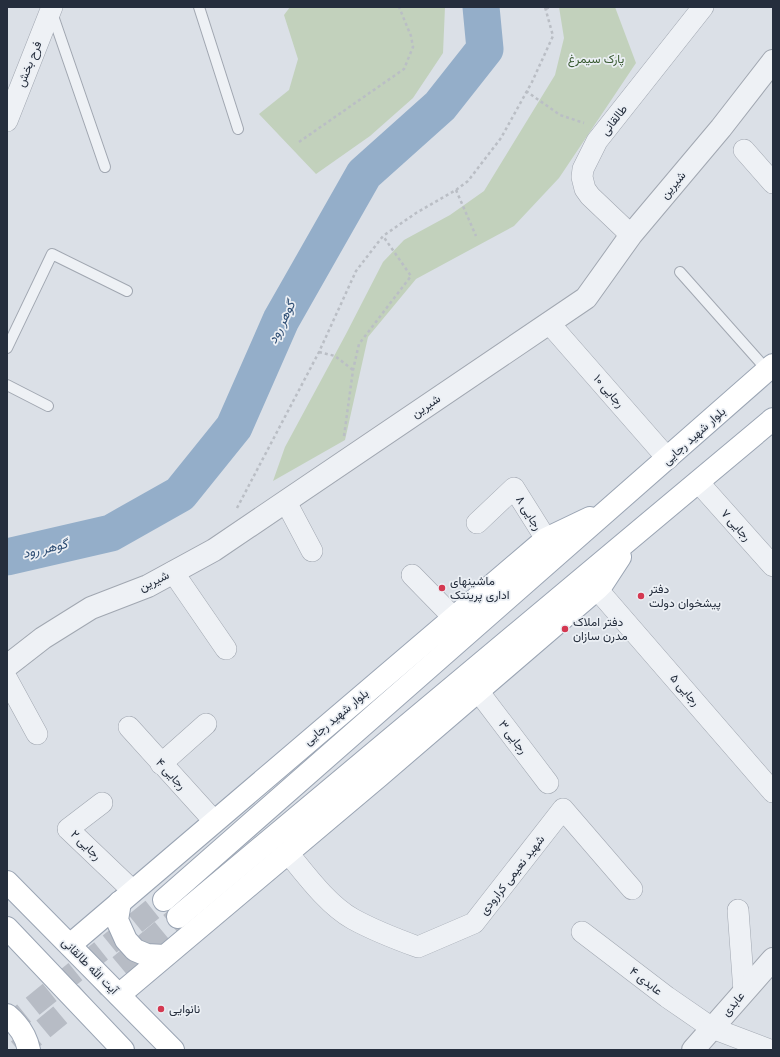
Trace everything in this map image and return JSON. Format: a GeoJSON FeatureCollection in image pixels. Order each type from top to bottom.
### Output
{"type":"FeatureCollection","features":[{"type":"Feature","properties":{"kind":"main road","name":"بلوار شهید رجایی"},"geometry":{"type":"LineString","coordinates":[[164,900],[770,368]]}},
{"type":"Feature","properties":{"kind":"main road"},"geometry":{"type":"LineString","coordinates":[[178,917],[771,423]]}},
{"type":"Feature","properties":{"kind":"main road","name":"بلوار شهید رجایی"},"geometry":{"type":"LineString","coordinates":[[70,945],[546,539],[614,506]]}},
{"type":"Feature","properties":{"kind":"main road"},"geometry":{"type":"LineString","coordinates":[[119,995],[604,583],[630,540]]}},
{"type":"Feature","properties":{"kind":"main road","name":"آیت الله طالقانی"},"geometry":{"type":"LineString","coordinates":[[7,882],[173,1050]]}},
{"type":"Feature","properties":{"kind":"main road"},"geometry":{"type":"LineString","coordinates":[[127,896],[117,920],[126,940],[135,950],[147,955],[164,956]]}},
{"type":"Feature","properties":{"kind":"main road"},"geometry":{"type":"LineString","coordinates":[[7,928],[123,1050]]}},
{"type":"Feature","properties":{"kind":"main road"},"geometry":{"type":"LineString","coordinates":[[7,1015],[17,1024],[26,1039],[29,1050]]}},
{"type":"Feature","properties":{"kind":"street","name":"طالقانی"},"geometry":{"type":"LineString","coordinates":[[631,235],[590,196],[585,189],[582,177],[583,169],[597,141],[703,7]]}},
{"type":"Feature","properties":{"kind":"street","name":"فرح بخش"},"geometry":{"type":"LineString","coordinates":[[7,121],[51,8]]}},
{"type":"Feature","properties":{"kind":"street","name":"شیرین"},"geometry":{"type":"LineString","coordinates":[[7,666],[43,638],[92,608],[148,586],[214,550],[586,298],[631,235],[721,128],[773,62]]}},
{"type":"Feature","properties":{"kind":"street"},"geometry":{"type":"LineString","coordinates":[[744,150],[773,183]]}},
{"type":"Feature","properties":{"kind":"street","name":"رجایی ۱۰"},"geometry":{"type":"LineString","coordinates":[[549,323],[668,459]]}},
{"type":"Feature","properties":{"kind":"street","name":"رجایی ۷"},"geometry":{"type":"LineString","coordinates":[[698,483],[773,566]]}},
{"type":"Feature","properties":{"kind":"street","name":"رجایی ۸"},"geometry":{"type":"LineString","coordinates":[[477,523],[514,488],[546,539]]}},
{"type":"Feature","properties":{"kind":"street"},"geometry":{"type":"LineString","coordinates":[[286,502],[312,551]]}},
{"type":"Feature","properties":{"kind":"street"},"geometry":{"type":"LineString","coordinates":[[173,572],[226,649]]}},
{"type":"Feature","properties":{"kind":"street"},"geometry":{"type":"LineString","coordinates":[[412,575],[454,618]]}},
{"type":"Feature","properties":{"kind":"street","name":"رجایی ۵"},"geometry":{"type":"LineString","coordinates":[[597,589],[773,792]]}},
{"type":"Feature","properties":{"kind":"street"},"geometry":{"type":"LineString","coordinates":[[7,679],[37,734]]}},
{"type":"Feature","properties":{"kind":"street","name":"رجایی ۳"},"geometry":{"type":"LineString","coordinates":[[478,691],[548,783]]}},
{"type":"Feature","properties":{"kind":"street"},"geometry":{"type":"LineString","coordinates":[[161,764],[206,724]]}},
{"type":"Feature","properties":{"kind":"street","name":"رجایی ۴"},"geometry":{"type":"LineString","coordinates":[[129,727],[214,821]]}},
{"type":"Feature","properties":{"kind":"street","name":"رجایی ۲"},"geometry":{"type":"LineString","coordinates":[[102,803],[68,829],[127,896]]}},
{"type":"Feature","properties":{"kind":"street","name":"شهید نعیمی کرارودی"},"geometry":{"type":"LineString","coordinates":[[288,853],[319,890],[352,918],[397,940],[418,947],[474,923],[563,809],[632,889]]}},
{"type":"Feature","properties":{"kind":"street"},"geometry":{"type":"LineString","coordinates":[[738,910],[744,992]]}},
{"type":"Feature","properties":{"kind":"street","name":"عابدی ۴"},"geometry":{"type":"LineString","coordinates":[[582,932],[668,997],[712,1028],[770,1050]]}},
{"type":"Feature","properties":{"kind":"street","name":"عابدی"},"geometry":{"type":"LineString","coordinates":[[693,1050],[773,959]]}},
{"type":"Feature","properties":{"kind":"lane"},"geometry":{"type":"LineString","coordinates":[[199,7],[238,129]]}},
{"type":"Feature","properties":{"kind":"lane"},"geometry":{"type":"LineString","coordinates":[[51,8],[105,167]]}},
{"type":"Feature","properties":{"kind":"lane"},"geometry":{"type":"LineString","coordinates":[[7,348],[52,254],[127,291]]}},
{"type":"Feature","properties":{"kind":"lane"},"geometry":{"type":"LineString","coordinates":[[680,272],[770,368]]}},
{"type":"Feature","properties":{"kind":"lane"},"geometry":{"type":"LineString","coordinates":[[7,385],[48,406]]}},
{"type":"Feature","properties":{"kind":"path"},"geometry":{"type":"LineString","coordinates":[[299,142],[404,68],[413,47],[411,36],[399,7]]}},
{"type":"Feature","properties":{"kind":"path"},"geometry":{"type":"LineString","coordinates":[[235,511],[319,352],[356,271],[383,236],[416,212],[456,190],[468,181],[501,138],[553,36],[546,8],[550,7]]}},
{"type":"Feature","properties":{"kind":"path"},"geometry":{"type":"LineString","coordinates":[[526,91],[560,115],[606,130]]}},
{"type":"Feature","properties":{"kind":"path"},"geometry":{"type":"LineString","coordinates":[[456,190],[476,236]]}},
{"type":"Feature","properties":{"kind":"path"},"geometry":{"type":"LineString","coordinates":[[340,465],[353,370],[359,344],[411,276],[383,236]]}},
{"type":"Feature","properties":{"kind":"path"},"geometry":{"type":"LineString","coordinates":[[319,352],[335,356],[353,370]]}},
{"type":"Feature","properties":{"kind":"green space"},"geometry":{"type":"Polygon","coordinates":[[[290,7],[445,7],[443,53],[413,98],[370,136],[316,174],[259,114],[289,90],[298,59],[284,15],[290,7]]]}},
{"type":"Feature","properties":{"kind":"green space","name":"پارک سیمرغ"},"geometry":{"type":"Polygon","coordinates":[[[559,7],[615,7],[636,63],[559,178],[514,226],[416,279],[368,337],[345,440],[273,481],[285,447],[383,262],[404,240],[450,215],[484,191],[555,75],[564,38],[559,7]]]}},
{"type":"Feature","properties":{"kind":"waterway","name":"گوهر رود"},"geometry":{"type":"LineString","coordinates":[[7,557],[111,533],[180,494],[234,427],[281,320],[364,174],[440,106],[485,49],[481,7]]}},
{"type":"Feature","properties":{"kind":"tunnel"},"geometry":{"type":"LineString","coordinates":[[7,1027],[164,900]]}},
{"type":"Feature","properties":{"kind":"tunnel"},"geometry":{"type":"LineString","coordinates":[[18,1050],[178,917]]}},
{"type":"Feature","properties":{"kind":"place","name":"ماشینهای اداری پرینتک"},"geometry":{"type":"Point","coordinates":[442,588]}},
{"type":"Feature","properties":{"kind":"place","name":"دفتر پیشخوان دولت"},"geometry":{"type":"Point","coordinates":[641,596]}},
{"type":"Feature","properties":{"kind":"place","name":"دفتر املاک مدرن سازان"},"geometry":{"type":"Point","coordinates":[565,629]}},
{"type":"Feature","properties":{"kind":"place","name":"نانوایی"},"geometry":{"type":"Point","coordinates":[161,1009]}}]}
